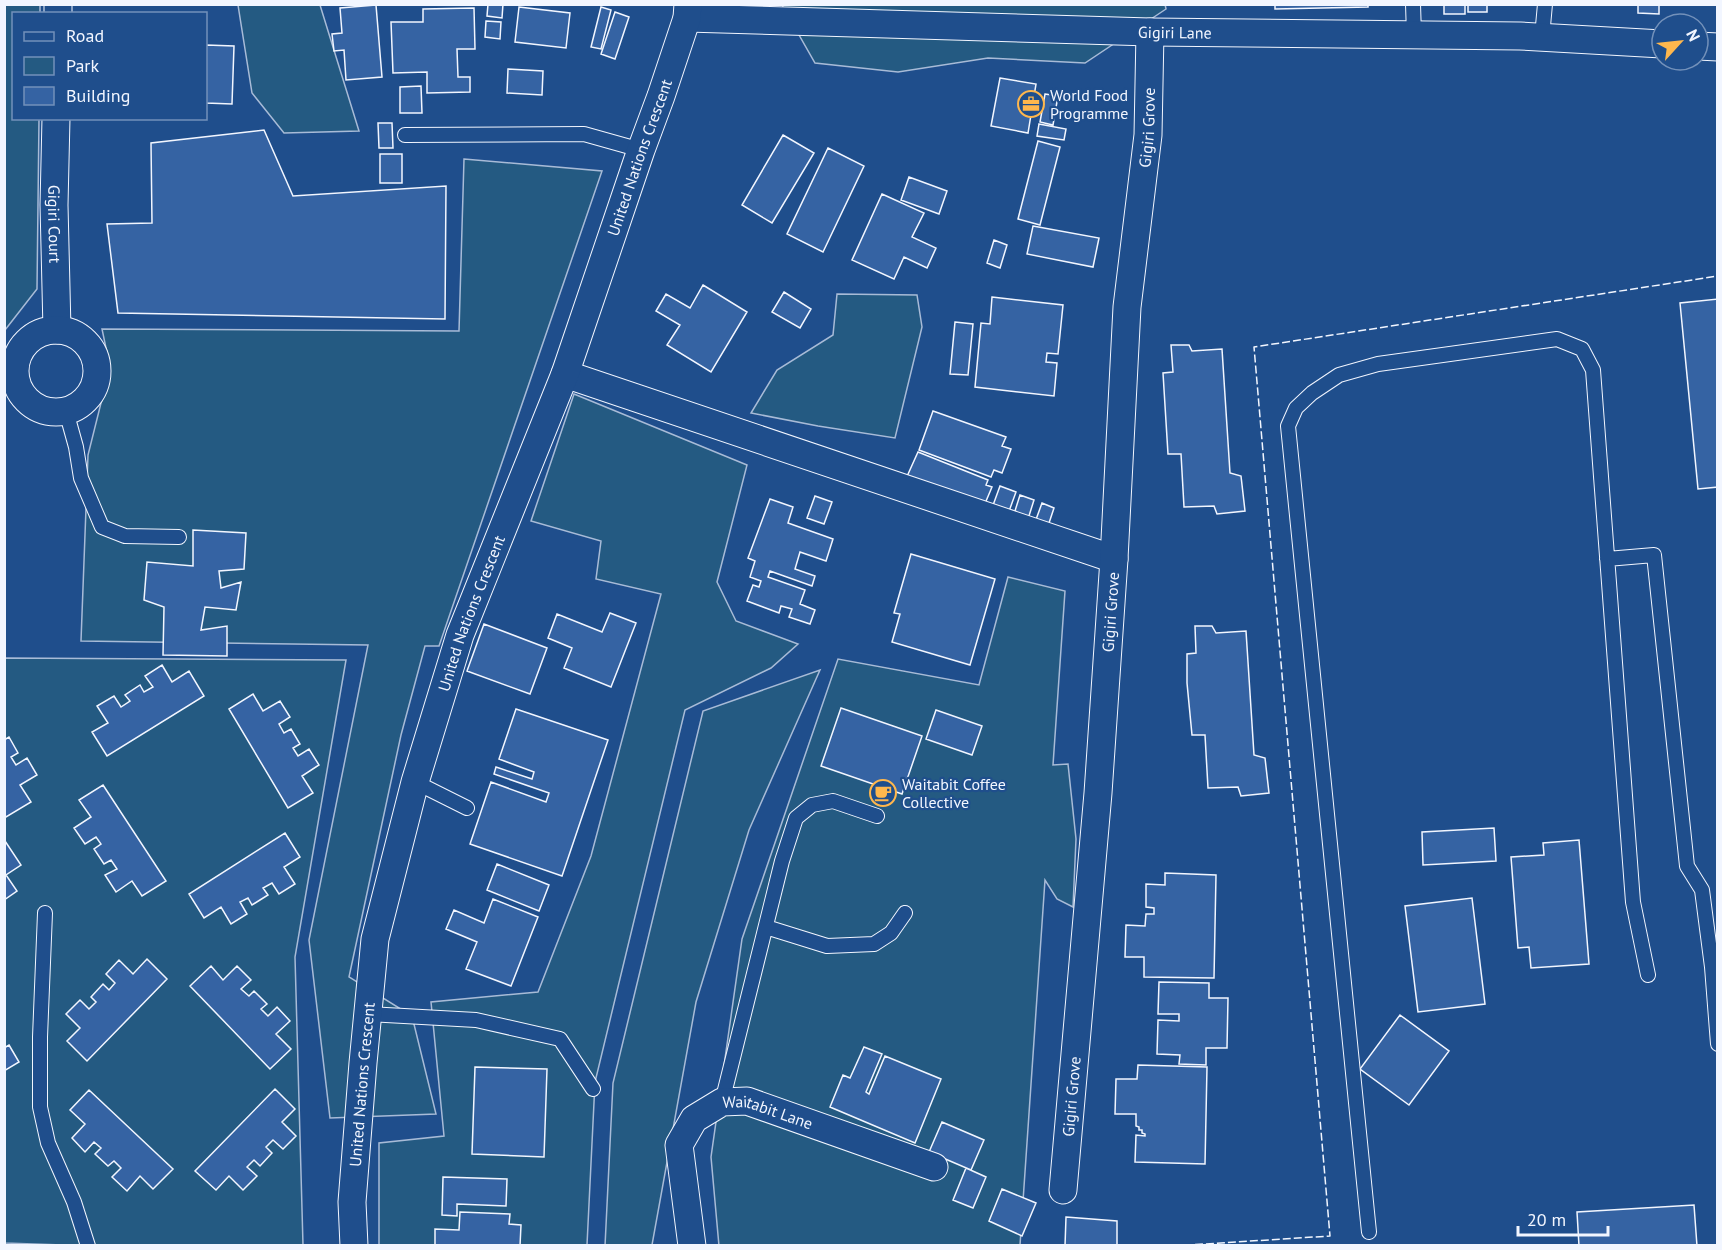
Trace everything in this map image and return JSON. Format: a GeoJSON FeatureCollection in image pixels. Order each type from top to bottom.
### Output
{"type":"FeatureCollection","features":[{"type":"Feature","properties":{"kind":"street","name":"Gigiri Lane"},"geometry":{"type":"LineString","coordinates":[[687,11],[1150,32],[1542,37],[1650,43]]}},
{"type":"Feature","properties":{"kind":"street","name":"United Nations Crescent"},"geometry":{"type":"LineString","coordinates":[[354,1245],[352,1202],[375,939],[415,782],[460,635],[565,374],[661,96],[687,11]]}},
{"type":"Feature","properties":{"kind":"street","name":"Gigiri Grove"},"geometry":{"type":"LineString","coordinates":[[1063,1190],[1098,793],[1114,559],[1127,307],[1148,135],[1150,32]]}},
{"type":"Feature","properties":{"kind":"street","name":"Gigiri Court"},"geometry":{"type":"LineString","coordinates":[[56,120],[54,205],[57,330]]}},
{"type":"Feature","properties":{"kind":"street"},"geometry":{"type":"LineString","coordinates":[[57,330],[74,334],[88,345],[96,360],[97,377],[91,393],[79,406],[66,411],[46,411],[30,404],[19,390],[14,374],[17,357],[26,342],[40,332],[57,330]]}},
{"type":"Feature","properties":{"kind":"street"},"geometry":{"type":"LineString","coordinates":[[565,374],[1114,559]]}},
{"type":"Feature","properties":{"kind":"street","name":"Waitabit Lane"},"geometry":{"type":"LineString","coordinates":[[692,1245],[679,1145],[694,1119],[722,1102],[747,1101],[934,1167]]}},
{"type":"Feature","properties":{"kind":"lane"},"geometry":{"type":"LineString","coordinates":[[1413,4],[1414,35]]}},
{"type":"Feature","properties":{"kind":"lane"},"geometry":{"type":"LineString","coordinates":[[1542,37],[1545,4]]}},
{"type":"Feature","properties":{"kind":"lane"},"geometry":{"type":"LineString","coordinates":[[405,135],[584,134],[641,150]]}},
{"type":"Feature","properties":{"kind":"lane"},"geometry":{"type":"LineString","coordinates":[[1369,1233],[1288,426],[1296,408],[1312,393],[1339,375],[1378,364],[1557,339],[1582,349],[1593,370],[1633,902],[1648,975]]}},
{"type":"Feature","properties":{"kind":"lane"},"geometry":{"type":"LineString","coordinates":[[66,411],[76,447],[81,478],[102,527],[125,536],[179,537]]}},
{"type":"Feature","properties":{"kind":"lane"},"geometry":{"type":"LineString","coordinates":[[1607,559],[1654,555],[1687,866],[1702,890],[1712,967],[1718,1044]]}},
{"type":"Feature","properties":{"kind":"lane"},"geometry":{"type":"LineString","coordinates":[[415,782],[467,808]]}},
{"type":"Feature","properties":{"kind":"lane"},"geometry":{"type":"LineString","coordinates":[[722,1102],[782,861],[796,818],[812,805],[833,801],[877,816]]}},
{"type":"Feature","properties":{"kind":"lane"},"geometry":{"type":"LineString","coordinates":[[1702,890],[1718,888]]}},
{"type":"Feature","properties":{"kind":"lane"},"geometry":{"type":"LineString","coordinates":[[45,913],[40,1037],[40,1107],[48,1143],[74,1202],[88,1245]]}},
{"type":"Feature","properties":{"kind":"lane"},"geometry":{"type":"LineString","coordinates":[[766,927],[827,946],[874,944],[891,933],[905,913]]}},
{"type":"Feature","properties":{"kind":"lane"},"geometry":{"type":"LineString","coordinates":[[368,1014],[476,1020],[560,1039],[593,1089]]}},
{"type":"Feature","properties":{"kind":"green space"},"geometry":{"type":"Polygon","coordinates":[[[5,4],[40,5],[40,12],[12,12],[12,120],[39,120],[37,289],[5,330],[5,4]]]}},
{"type":"Feature","properties":{"kind":"green space"},"geometry":{"type":"Polygon","coordinates":[[[1165,4],[1166,9],[1085,63],[988,58],[898,72],[815,63],[782,5],[1165,4]]]}},
{"type":"Feature","properties":{"kind":"green space"},"geometry":{"type":"Polygon","coordinates":[[[238,5],[320,5],[359,131],[284,133],[252,93],[238,5]]]}},
{"type":"Feature","properties":{"kind":"green space"},"geometry":{"type":"Polygon","coordinates":[[[464,159],[602,171],[439,646],[425,646],[401,735],[349,977],[412,1016],[436,1114],[330,1118],[309,940],[368,645],[81,641],[88,455],[110,367],[102,329],[459,331],[464,159]]]}},
{"type":"Feature","properties":{"kind":"green space"},"geometry":{"type":"Polygon","coordinates":[[[837,294],[917,295],[922,327],[895,438],[751,413],[777,370],[833,335],[837,294]]]}},
{"type":"Feature","properties":{"kind":"green space"},"geometry":{"type":"Polygon","coordinates":[[[574,394],[747,465],[717,582],[736,621],[798,644],[771,668],[685,710],[595,1082],[587,1245],[379,1246],[379,1143],[444,1136],[431,1002],[538,992],[591,856],[661,594],[596,579],[601,541],[531,521],[574,394]]]}},
{"type":"Feature","properties":{"kind":"green space"},"geometry":{"type":"Polygon","coordinates":[[[1008,577],[1065,591],[1053,765],[1068,764],[1076,839],[1073,907],[1057,899],[1045,880],[1020,1245],[719,1246],[711,1157],[742,939],[838,659],[979,685],[1008,577]]]}},
{"type":"Feature","properties":{"kind":"green space"},"geometry":{"type":"Polygon","coordinates":[[[5,658],[346,660],[295,957],[303,1245],[92,1246],[5,1243],[5,658]]]}},
{"type":"Feature","properties":{"kind":"green space"},"geometry":{"type":"Polygon","coordinates":[[[820,670],[749,830],[696,1002],[652,1245],[605,1246],[613,1083],[703,711],[820,670]]]}},
{"type":"Feature","properties":{"kind":"building"},"geometry":{"type":"Polygon","coordinates":[[[488,4],[503,4],[502,18],[487,16],[488,4]]]}},
{"type":"Feature","properties":{"kind":"building"},"geometry":{"type":"Polygon","coordinates":[[[1275,4],[1368,4],[1368,7],[1275,9],[1275,4]]]}},
{"type":"Feature","properties":{"kind":"building"},"geometry":{"type":"Polygon","coordinates":[[[1444,4],[1465,4],[1465,14],[1444,14],[1444,4]]]}},
{"type":"Feature","properties":{"kind":"building"},"geometry":{"type":"Polygon","coordinates":[[[1468,4],[1487,4],[1487,12],[1468,12],[1468,4]]]}},
{"type":"Feature","properties":{"kind":"building"},"geometry":{"type":"Polygon","coordinates":[[[1638,4],[1659,4],[1659,12],[1638,13],[1638,4]]]}},
{"type":"Feature","properties":{"kind":"building"},"geometry":{"type":"Polygon","coordinates":[[[376,5],[382,77],[346,80],[344,50],[334,51],[332,34],[342,33],[340,8],[376,5]]]}},
{"type":"Feature","properties":{"kind":"building"},"geometry":{"type":"Polygon","coordinates":[[[519,7],[570,13],[566,48],[515,42],[519,7]]]}},
{"type":"Feature","properties":{"kind":"building"},"geometry":{"type":"Polygon","coordinates":[[[601,7],[611,10],[601,49],[591,47],[601,7]]]}},
{"type":"Feature","properties":{"kind":"building"},"geometry":{"type":"Polygon","coordinates":[[[474,8],[475,49],[457,49],[458,77],[470,77],[470,92],[427,93],[427,72],[393,73],[391,22],[423,22],[423,9],[474,8]]]}},
{"type":"Feature","properties":{"kind":"building"},"geometry":{"type":"Polygon","coordinates":[[[615,12],[629,17],[615,59],[601,54],[615,12]]]}},
{"type":"Feature","properties":{"kind":"building"},"geometry":{"type":"Polygon","coordinates":[[[486,21],[501,22],[500,39],[485,37],[486,21]]]}},
{"type":"Feature","properties":{"kind":"building"},"geometry":{"type":"Polygon","coordinates":[[[207,45],[234,46],[232,104],[207,103],[207,45]]]}},
{"type":"Feature","properties":{"kind":"building"},"geometry":{"type":"Polygon","coordinates":[[[508,69],[543,71],[542,95],[507,93],[508,69]]]}},
{"type":"Feature","properties":{"kind":"building"},"geometry":{"type":"Polygon","coordinates":[[[1000,78],[1036,84],[1028,133],[991,126],[1000,78]]]}},
{"type":"Feature","properties":{"kind":"building"},"geometry":{"type":"Polygon","coordinates":[[[421,86],[422,113],[400,113],[400,87],[421,86]]]}},
{"type":"Feature","properties":{"kind":"building"},"geometry":{"type":"Polygon","coordinates":[[[1045,94],[1058,96],[1053,125],[1040,122],[1045,94]]]}},
{"type":"Feature","properties":{"kind":"building"},"geometry":{"type":"Polygon","coordinates":[[[378,123],[392,123],[393,148],[379,148],[378,123]]]}},
{"type":"Feature","properties":{"kind":"building"},"geometry":{"type":"Polygon","coordinates":[[[1039,124],[1066,129],[1064,140],[1037,136],[1039,124]]]}},
{"type":"Feature","properties":{"kind":"building"},"geometry":{"type":"Polygon","coordinates":[[[264,130],[293,196],[446,186],[445,319],[118,313],[107,224],[152,223],[151,143],[264,130]]]}},
{"type":"Feature","properties":{"kind":"building"},"geometry":{"type":"Polygon","coordinates":[[[783,135],[814,153],[772,223],[742,205],[783,135]]]}},
{"type":"Feature","properties":{"kind":"building"},"geometry":{"type":"Polygon","coordinates":[[[1038,141],[1060,147],[1040,225],[1018,219],[1038,141]]]}},
{"type":"Feature","properties":{"kind":"building"},"geometry":{"type":"Polygon","coordinates":[[[828,148],[864,166],[823,252],[787,234],[828,148]]]}},
{"type":"Feature","properties":{"kind":"building"},"geometry":{"type":"Polygon","coordinates":[[[380,154],[402,154],[402,183],[380,183],[380,154]]]}},
{"type":"Feature","properties":{"kind":"building"},"geometry":{"type":"Polygon","coordinates":[[[909,177],[947,191],[939,214],[901,200],[909,177]]]}},
{"type":"Feature","properties":{"kind":"building"},"geometry":{"type":"Polygon","coordinates":[[[882,194],[924,213],[912,237],[936,248],[927,268],[904,257],[894,279],[852,260],[882,194]]]}},
{"type":"Feature","properties":{"kind":"building"},"geometry":{"type":"Polygon","coordinates":[[[1033,226],[1099,238],[1093,267],[1027,254],[1033,226]]]}},
{"type":"Feature","properties":{"kind":"building"},"geometry":{"type":"Polygon","coordinates":[[[994,240],[1007,245],[1000,268],[987,263],[994,240]]]}},
{"type":"Feature","properties":{"kind":"building"},"geometry":{"type":"Polygon","coordinates":[[[703,285],[747,312],[711,372],[667,345],[680,325],[656,311],[666,294],[690,308],[703,285]]]}},
{"type":"Feature","properties":{"kind":"building"},"geometry":{"type":"Polygon","coordinates":[[[784,292],[811,309],[800,328],[772,312],[784,292]]]}},
{"type":"Feature","properties":{"kind":"building"},"geometry":{"type":"Polygon","coordinates":[[[992,297],[1063,305],[1058,354],[1047,353],[1046,362],[1057,363],[1054,396],[975,387],[981,323],[990,324],[992,297]]]}},
{"type":"Feature","properties":{"kind":"building"},"geometry":{"type":"Polygon","coordinates":[[[1718,299],[1718,487],[1698,489],[1680,303],[1718,299]]]}},
{"type":"Feature","properties":{"kind":"building"},"geometry":{"type":"Polygon","coordinates":[[[955,322],[973,324],[968,375],[950,374],[955,322]]]}},
{"type":"Feature","properties":{"kind":"building"},"geometry":{"type":"Polygon","coordinates":[[[1171,345],[1189,345],[1192,351],[1222,349],[1230,473],[1241,476],[1245,511],[1217,514],[1214,506],[1184,507],[1181,454],[1168,454],[1163,373],[1173,372],[1171,345]]]}},
{"type":"Feature","properties":{"kind":"building"},"geometry":{"type":"Polygon","coordinates":[[[933,411],[1006,437],[1002,446],[1011,449],[1002,473],[994,470],[991,477],[919,450],[933,411]]]}},
{"type":"Feature","properties":{"kind":"building"},"geometry":{"type":"Polygon","coordinates":[[[918,452],[988,480],[986,485],[992,487],[981,513],[904,483],[918,452]]]}},
{"type":"Feature","properties":{"kind":"building"},"geometry":{"type":"Polygon","coordinates":[[[1000,486],[1016,492],[1008,514],[992,508],[1000,486]]]}},
{"type":"Feature","properties":{"kind":"building"},"geometry":{"type":"Polygon","coordinates":[[[1020,495],[1034,500],[1028,519],[1014,514],[1020,495]]]}},
{"type":"Feature","properties":{"kind":"building"},"geometry":{"type":"Polygon","coordinates":[[[815,496],[832,502],[824,524],[807,518],[815,496]]]}},
{"type":"Feature","properties":{"kind":"building"},"geometry":{"type":"Polygon","coordinates":[[[770,499],[793,507],[788,523],[833,539],[826,561],[800,552],[795,569],[815,576],[812,586],[770,571],[768,577],[805,590],[800,604],[815,610],[810,624],[789,617],[792,609],[781,606],[779,613],[747,601],[753,585],[759,587],[761,581],[750,577],[755,561],[748,558],[770,499]]]}},
{"type":"Feature","properties":{"kind":"building"},"geometry":{"type":"Polygon","coordinates":[[[1042,503],[1054,508],[1047,529],[1034,525],[1042,503]]]}},
{"type":"Feature","properties":{"kind":"building"},"geometry":{"type":"Polygon","coordinates":[[[193,530],[246,533],[244,569],[219,571],[221,588],[241,582],[236,610],[205,607],[201,630],[227,626],[227,656],[163,655],[164,607],[144,600],[147,562],[193,566],[193,530]]]}},
{"type":"Feature","properties":{"kind":"building"},"geometry":{"type":"Polygon","coordinates":[[[911,554],[995,579],[970,665],[892,642],[900,614],[894,613],[911,554]]]}},
{"type":"Feature","properties":{"kind":"building"},"geometry":{"type":"Polygon","coordinates":[[[610,613],[636,623],[611,687],[564,668],[572,648],[548,638],[557,614],[602,632],[610,613]]]}},
{"type":"Feature","properties":{"kind":"building"},"geometry":{"type":"Polygon","coordinates":[[[484,624],[547,648],[530,694],[467,671],[484,624]]]}},
{"type":"Feature","properties":{"kind":"building"},"geometry":{"type":"Polygon","coordinates":[[[1195,626],[1212,626],[1216,633],[1246,631],[1254,755],[1265,758],[1269,793],[1241,796],[1238,787],[1208,788],[1205,735],[1192,735],[1187,683],[1187,654],[1196,653],[1195,626]]]}},
{"type":"Feature","properties":{"kind":"building"},"geometry":{"type":"Polygon","coordinates":[[[162,665],[172,682],[189,671],[204,696],[107,756],[92,732],[108,723],[97,706],[114,696],[121,707],[130,701],[125,695],[140,685],[144,692],[153,687],[145,676],[162,665]]]}},
{"type":"Feature","properties":{"kind":"building"},"geometry":{"type":"Polygon","coordinates":[[[253,694],[263,711],[280,701],[290,717],[279,724],[284,733],[291,729],[300,744],[293,748],[298,756],[309,749],[319,765],[302,776],[313,793],[288,808],[229,709],[253,694]]]}},
{"type":"Feature","properties":{"kind":"building"},"geometry":{"type":"Polygon","coordinates":[[[841,708],[922,736],[902,794],[821,766],[841,708]]]}},
{"type":"Feature","properties":{"kind":"building"},"geometry":{"type":"Polygon","coordinates":[[[516,709],[608,740],[562,876],[470,844],[491,782],[546,802],[549,793],[494,774],[496,767],[532,779],[534,772],[499,759],[516,709]]]}},
{"type":"Feature","properties":{"kind":"building"},"geometry":{"type":"Polygon","coordinates":[[[936,710],[982,726],[972,755],[926,739],[936,710]]]}},
{"type":"Feature","properties":{"kind":"building"},"geometry":{"type":"Polygon","coordinates":[[[9,737],[18,753],[11,757],[16,765],[27,758],[37,775],[20,785],[31,802],[6,817],[4,814],[4,740],[9,737]]]}},
{"type":"Feature","properties":{"kind":"building"},"geometry":{"type":"Polygon","coordinates":[[[103,785],[166,881],[142,896],[132,881],[116,892],[105,875],[117,869],[111,860],[104,864],[94,849],[101,844],[96,837],[85,844],[74,828],[91,817],[79,800],[103,785]]]}},
{"type":"Feature","properties":{"kind":"building"},"geometry":{"type":"Polygon","coordinates":[[[1494,828],[1496,861],[1423,865],[1422,832],[1494,828]]]}},
{"type":"Feature","properties":{"kind":"building"},"geometry":{"type":"Polygon","coordinates":[[[285,833],[300,857],[284,867],[295,884],[279,894],[272,883],[263,888],[268,895],[252,905],[248,898],[240,902],[247,914],[231,924],[221,907],[204,918],[189,894],[285,833]]]}},
{"type":"Feature","properties":{"kind":"building"},"geometry":{"type":"Polygon","coordinates":[[[1579,840],[1589,964],[1531,968],[1529,947],[1518,948],[1511,857],[1544,855],[1543,843],[1579,840]]]}},
{"type":"Feature","properties":{"kind":"building"},"geometry":{"type":"Polygon","coordinates":[[[5,841],[21,865],[6,875],[17,891],[4,900],[5,841]]]}},
{"type":"Feature","properties":{"kind":"building"},"geometry":{"type":"Polygon","coordinates":[[[497,864],[549,885],[539,911],[487,890],[497,864]]]}},
{"type":"Feature","properties":{"kind":"building"},"geometry":{"type":"Polygon","coordinates":[[[1165,873],[1216,875],[1214,978],[1144,977],[1144,957],[1125,957],[1126,925],[1145,926],[1146,914],[1154,914],[1154,908],[1146,907],[1146,884],[1165,885],[1165,873]]]}},
{"type":"Feature","properties":{"kind":"building"},"geometry":{"type":"Polygon","coordinates":[[[1472,898],[1485,1004],[1418,1012],[1405,906],[1472,898]]]}},
{"type":"Feature","properties":{"kind":"building"},"geometry":{"type":"Polygon","coordinates":[[[493,899],[538,917],[511,986],[466,969],[477,942],[446,929],[454,910],[484,923],[493,899]]]}},
{"type":"Feature","properties":{"kind":"building"},"geometry":{"type":"Polygon","coordinates":[[[147,959],[167,979],[87,1061],[67,1041],[80,1028],[66,1014],[80,1000],[89,1009],[96,1002],[91,997],[103,984],[109,990],[115,983],[106,974],[119,960],[133,974],[147,959]]]}},
{"type":"Feature","properties":{"kind":"building"},"geometry":{"type":"Polygon","coordinates":[[[211,966],[223,980],[237,966],[251,980],[241,989],[249,996],[254,991],[267,1004],[261,1009],[268,1016],[277,1007],[290,1021],[276,1034],[291,1049],[270,1069],[190,986],[211,966]]]}},
{"type":"Feature","properties":{"kind":"building"},"geometry":{"type":"Polygon","coordinates":[[[1159,982],[1209,983],[1209,998],[1228,998],[1227,1048],[1206,1048],[1206,1065],[1179,1064],[1180,1055],[1157,1054],[1158,1020],[1179,1021],[1179,1014],[1158,1014],[1159,982]]]}},
{"type":"Feature","properties":{"kind":"building"},"geometry":{"type":"Polygon","coordinates":[[[1400,1015],[1449,1051],[1409,1105],[1360,1069],[1400,1015]]]}},
{"type":"Feature","properties":{"kind":"building"},"geometry":{"type":"Polygon","coordinates":[[[9,1045],[19,1062],[4,1071],[4,1048],[9,1045]]]}},
{"type":"Feature","properties":{"kind":"building"},"geometry":{"type":"Polygon","coordinates":[[[864,1047],[882,1054],[866,1092],[869,1094],[885,1056],[941,1079],[915,1143],[830,1107],[843,1075],[850,1078],[864,1047]]]}},
{"type":"Feature","properties":{"kind":"building"},"geometry":{"type":"Polygon","coordinates":[[[1138,1065],[1207,1067],[1205,1164],[1135,1162],[1136,1135],[1145,1136],[1145,1134],[1136,1126],[1136,1114],[1115,1114],[1116,1079],[1137,1079],[1138,1065]]]}},
{"type":"Feature","properties":{"kind":"building"},"geometry":{"type":"Polygon","coordinates":[[[475,1067],[547,1069],[544,1157],[472,1154],[475,1067]]]}},
{"type":"Feature","properties":{"kind":"building"},"geometry":{"type":"Polygon","coordinates":[[[275,1089],[295,1109],[282,1122],[296,1136],[283,1149],[273,1140],[266,1147],[272,1153],[260,1166],[254,1160],[247,1167],[257,1176],[243,1190],[229,1176],[216,1190],[195,1171],[275,1089]]]}},
{"type":"Feature","properties":{"kind":"building"},"geometry":{"type":"Polygon","coordinates":[[[89,1090],[173,1169],[153,1189],[140,1176],[127,1191],[112,1177],[121,1168],[114,1161],[108,1166],[95,1154],[101,1148],[94,1142],[85,1152],[72,1138],[85,1124],[70,1110],[89,1090]]]}},
{"type":"Feature","properties":{"kind":"building"},"geometry":{"type":"Polygon","coordinates":[[[942,1122],[984,1140],[971,1170],[929,1152],[942,1122]]]}},
{"type":"Feature","properties":{"kind":"building"},"geometry":{"type":"Polygon","coordinates":[[[966,1168],[986,1177],[973,1208],[953,1200],[966,1168]]]}},
{"type":"Feature","properties":{"kind":"building"},"geometry":{"type":"Polygon","coordinates":[[[443,1177],[507,1179],[506,1206],[457,1204],[457,1216],[442,1215],[443,1177]]]}},
{"type":"Feature","properties":{"kind":"building"},"geometry":{"type":"Polygon","coordinates":[[[1002,1189],[1036,1203],[1022,1236],[989,1221],[1002,1189]]]}},
{"type":"Feature","properties":{"kind":"building"},"geometry":{"type":"Polygon","coordinates":[[[1694,1205],[1697,1246],[1579,1246],[1577,1212],[1694,1205]]]}},
{"type":"Feature","properties":{"kind":"building"},"geometry":{"type":"Polygon","coordinates":[[[460,1212],[510,1214],[509,1224],[521,1225],[520,1246],[435,1246],[435,1229],[459,1230],[460,1212]]]}},
{"type":"Feature","properties":{"kind":"building"},"geometry":{"type":"Polygon","coordinates":[[[1066,1217],[1117,1221],[1117,1246],[1065,1246],[1066,1217]]]}},
{"type":"Feature","properties":{"kind":"fence"},"geometry":{"type":"LineString","coordinates":[[1173,1246],[1330,1236],[1254,347],[1718,276]]}},
{"type":"Feature","properties":{"kind":"place","name":"World Food Programme"},"geometry":{"type":"Point","coordinates":[1031,104]}},
{"type":"Feature","properties":{"kind":"place","name":"Waitabit Coffee Collective"},"geometry":{"type":"Point","coordinates":[883,793]}}]}
